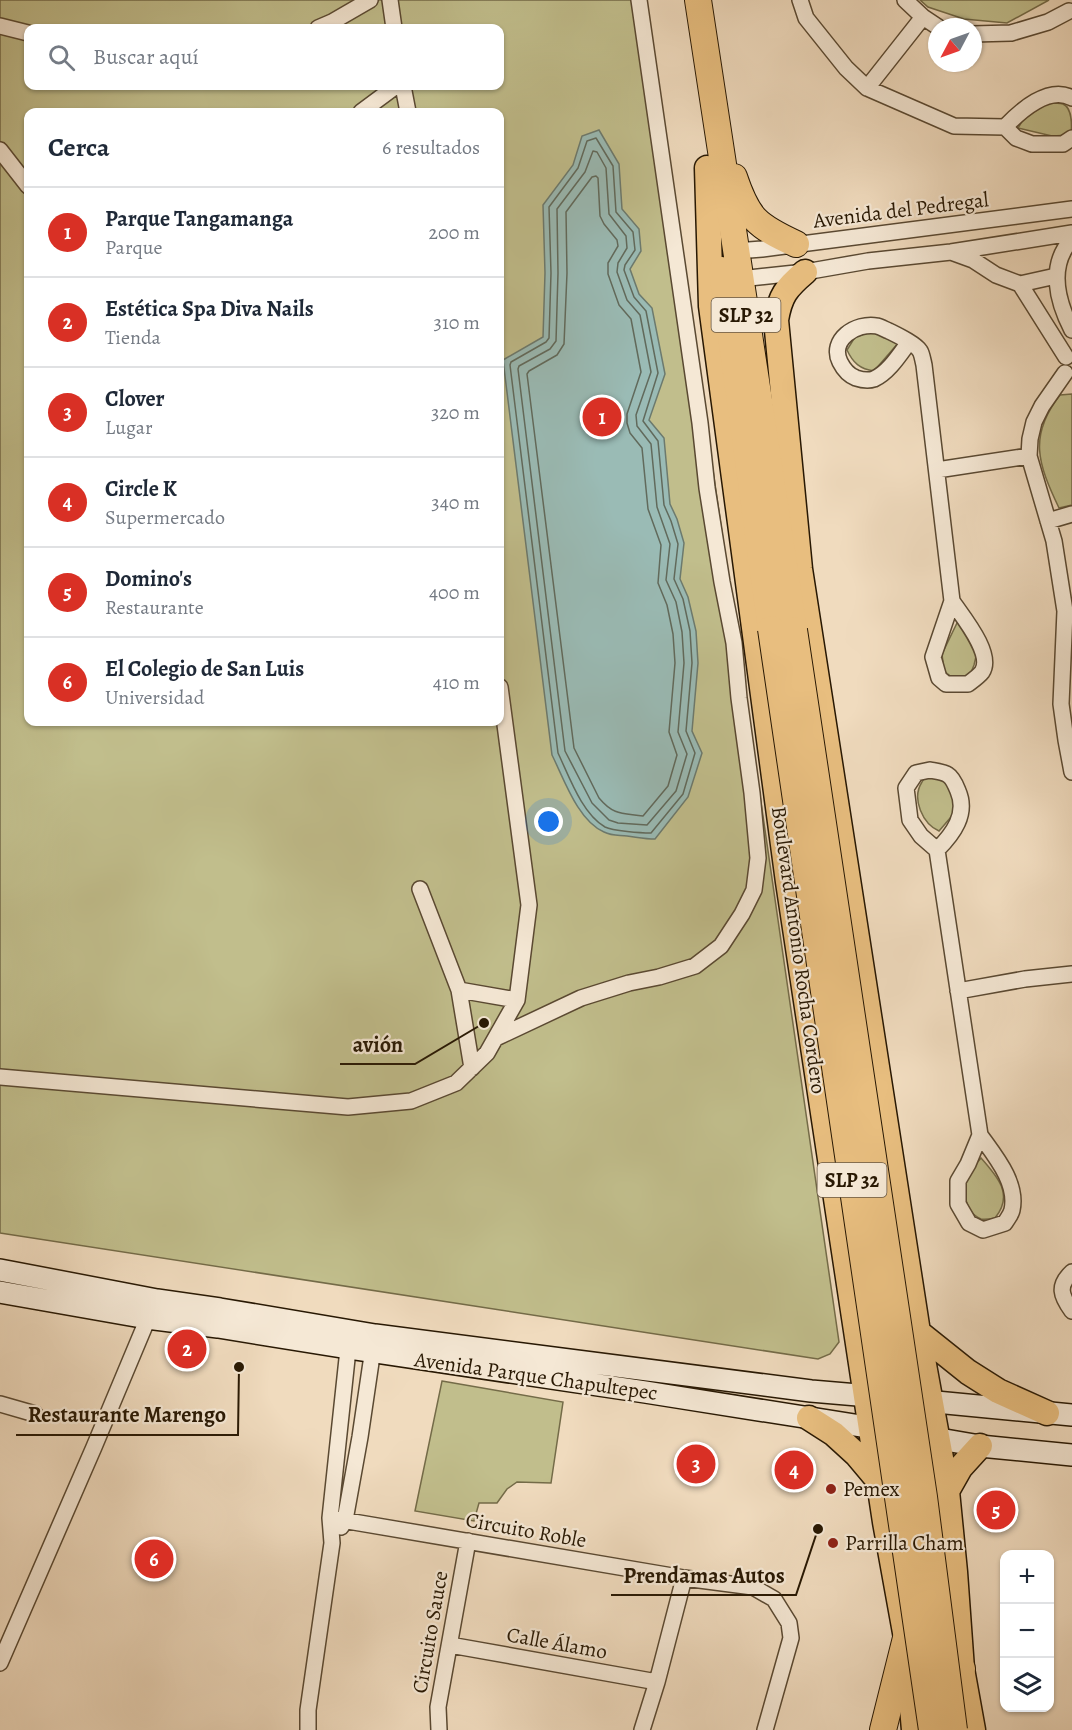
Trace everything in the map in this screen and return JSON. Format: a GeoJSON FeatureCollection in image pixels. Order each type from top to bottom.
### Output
{"type":"FeatureCollection","features":[{"type":"Feature","properties":{"kind":"highway","name":"SLP 32"},"geometry":{"type":"LineString","coordinates":[[682,0],[707,168],[922,1485],[954,1730]]}},
{"type":"Feature","properties":{"kind":"highway","name":"SLP 32"},"geometry":{"type":"LineString","coordinates":[[698,0],[772,488],[783,629],[932,1730]]}},
{"type":"Feature","properties":{"kind":"highway"},"geometry":{"type":"LineString","coordinates":[[717,124],[745,206],[761,226],[796,244]]}},
{"type":"Feature","properties":{"kind":"highway"},"geometry":{"type":"LineString","coordinates":[[772,488],[800,569]]}},
{"type":"Feature","properties":{"kind":"highway"},"geometry":{"type":"LineString","coordinates":[[883,1730],[906,1638]]}},
{"type":"Feature","properties":{"kind":"highway"},"geometry":{"type":"LineString","coordinates":[[914,1730],[962,1669]]}},
{"type":"Feature","properties":{"kind":"main road","name":"Boulevard Antonio Rocha Cordero"},"geometry":{"type":"LineString","coordinates":[[707,168],[713,318],[786,870],[855,1330],[906,1638],[914,1730]]}},
{"type":"Feature","properties":{"kind":"main road"},"geometry":{"type":"LineString","coordinates":[[805,272],[788,286],[779,302],[776,320],[800,569],[918,1332],[947,1491],[962,1669],[973,1730]]}},
{"type":"Feature","properties":{"kind":"main road","name":"Avenida Parque Chapultepec"},"geometry":{"type":"LineString","coordinates":[[0,1270],[152,1309]]}},
{"type":"Feature","properties":{"kind":"main road","name":"Avenida Parque Chapultepec"},"geometry":{"type":"LineString","coordinates":[[0,1292],[152,1309],[220,1309],[349,1340],[645,1392],[980,1446],[1072,1455]]}},
{"type":"Feature","properties":{"kind":"main road"},"geometry":{"type":"LineString","coordinates":[[855,1330],[863,1342],[873,1349],[887,1351],[897,1350],[918,1332]]}},
{"type":"Feature","properties":{"kind":"main road"},"geometry":{"type":"LineString","coordinates":[[918,1332],[968,1372],[998,1390],[1047,1413]]}},
{"type":"Feature","properties":{"kind":"main road","name":"Avenida Parque Chapultepec"},"geometry":{"type":"LineString","coordinates":[[374,1344],[811,1391],[1072,1415]]}},
{"type":"Feature","properties":{"kind":"main road"},"geometry":{"type":"LineString","coordinates":[[809,1418],[834,1434],[857,1455],[879,1482]]}},
{"type":"Feature","properties":{"kind":"main road"},"geometry":{"type":"LineString","coordinates":[[947,1491],[960,1468],[980,1446]]}},
{"type":"Feature","properties":{"kind":"main road"},"geometry":{"type":"LineString","coordinates":[[885,1522],[885,1481],[891,1464],[901,1456],[910,1456],[923,1461],[931,1471],[949,1515]]}},
{"type":"Feature","properties":{"kind":"street"},"geometry":{"type":"LineString","coordinates":[[327,24],[370,0]]}},
{"type":"Feature","properties":{"kind":"street"},"geometry":{"type":"LineString","coordinates":[[390,0],[393,24]]}},
{"type":"Feature","properties":{"kind":"street"},"geometry":{"type":"LineString","coordinates":[[496,1038],[581,998],[695,966],[721,946],[742,914],[754,890],[756,879],[758,858],[752,793],[734,643],[707,488],[700,423],[639,0]]}},
{"type":"Feature","properties":{"kind":"street"},"geometry":{"type":"LineString","coordinates":[[800,0],[806,18],[846,68],[867,88],[954,126],[1005,127],[1016,138],[1032,144],[1064,144],[1072,138]]}},
{"type":"Feature","properties":{"kind":"street"},"geometry":{"type":"LineString","coordinates":[[905,0],[928,20]]}},
{"type":"Feature","properties":{"kind":"street"},"geometry":{"type":"LineString","coordinates":[[982,34],[1011,33],[1048,22],[1069,8]]}},
{"type":"Feature","properties":{"kind":"street"},"geometry":{"type":"LineString","coordinates":[[867,88],[923,17]]}},
{"type":"Feature","properties":{"kind":"street"},"geometry":{"type":"LineString","coordinates":[[0,26],[24,32]]}},
{"type":"Feature","properties":{"kind":"street"},"geometry":{"type":"LineString","coordinates":[[366,108],[391,90]]}},
{"type":"Feature","properties":{"kind":"street"},"geometry":{"type":"LineString","coordinates":[[404,90],[407,108]]}},
{"type":"Feature","properties":{"kind":"street"},"geometry":{"type":"LineString","coordinates":[[1005,127],[1016,115],[1051,94],[1071,96]]}},
{"type":"Feature","properties":{"kind":"street"},"geometry":{"type":"LineString","coordinates":[[0,150],[24,181]]}},
{"type":"Feature","properties":{"kind":"street","name":"Avenida del Pedregal"},"geometry":{"type":"LineString","coordinates":[[736,251],[1072,209]]}},
{"type":"Feature","properties":{"kind":"street"},"geometry":{"type":"LineString","coordinates":[[741,279],[951,252],[1072,233]]}},
{"type":"Feature","properties":{"kind":"street"},"geometry":{"type":"LineString","coordinates":[[865,235],[868,261]]}},
{"type":"Feature","properties":{"kind":"street"},"geometry":{"type":"LineString","coordinates":[[1045,325],[1069,323],[1056,276],[1062,253],[1072,239]]}},
{"type":"Feature","properties":{"kind":"street"},"geometry":{"type":"LineString","coordinates":[[951,252],[973,260],[996,275],[1020,284],[1056,276]]}},
{"type":"Feature","properties":{"kind":"street"},"geometry":{"type":"LineString","coordinates":[[1020,284],[1045,325],[1069,353],[1064,362],[1068,378],[1042,406],[1034,422],[1029,456],[1054,541],[1065,611],[1061,704],[1072,772]]}},
{"type":"Feature","properties":{"kind":"street"},"geometry":{"type":"LineString","coordinates":[[909,342],[885,371],[875,379],[867,381],[852,376],[844,370],[838,359],[837,350],[843,336],[860,326],[877,326],[895,333],[909,342],[920,351],[924,365],[952,602],[933,657],[939,678],[946,684],[968,684],[983,671],[985,660],[981,645],[952,602]]}},
{"type":"Feature","properties":{"kind":"street"},"geometry":{"type":"LineString","coordinates":[[937,470],[1029,456]]}},
{"type":"Feature","properties":{"kind":"street"},"geometry":{"type":"LineString","coordinates":[[1048,522],[1072,514]]}},
{"type":"Feature","properties":{"kind":"street"},"geometry":{"type":"LineString","coordinates":[[0,1077],[348,1107],[411,1101],[456,1083],[487,1053],[517,1000],[529,905],[504,717]]}},
{"type":"Feature","properties":{"kind":"street"},"geometry":{"type":"LineString","coordinates":[[937,849],[948,838],[958,822],[963,801],[949,775],[930,770],[916,773],[906,788],[907,806],[910,820],[921,836],[937,849],[980,1135],[1002,1167],[1013,1193],[1012,1212],[1005,1223],[983,1230],[969,1223],[957,1204],[958,1181],[980,1135]]}},
{"type":"Feature","properties":{"kind":"street"},"geometry":{"type":"LineString","coordinates":[[420,889],[459,990],[472,1068]]}},
{"type":"Feature","properties":{"kind":"street"},"geometry":{"type":"LineString","coordinates":[[958,992],[1025,979],[1072,974]]}},
{"type":"Feature","properties":{"kind":"street"},"geometry":{"type":"LineString","coordinates":[[459,990],[517,1000]]}},
{"type":"Feature","properties":{"kind":"street"},"geometry":{"type":"LineString","coordinates":[[1072,1272],[1061,1289],[1064,1300],[1072,1311]]}},
{"type":"Feature","properties":{"kind":"street"},"geometry":{"type":"LineString","coordinates":[[0,1663],[5,1638],[94,1447],[152,1309]]}},
{"type":"Feature","properties":{"kind":"street"},"geometry":{"type":"LineString","coordinates":[[338,1519],[349,1340]]}},
{"type":"Feature","properties":{"kind":"street"},"geometry":{"type":"LineString","coordinates":[[308,1730],[308,1710],[332,1543],[374,1344]]}},
{"type":"Feature","properties":{"kind":"street"},"geometry":{"type":"LineString","coordinates":[[0,1404],[35,1414]]}},
{"type":"Feature","properties":{"kind":"street","name":"Circuito Roble"},"geometry":{"type":"LineString","coordinates":[[338,1519],[684,1578],[753,1587],[774,1599],[789,1623],[791,1638],[765,1730]]}},
{"type":"Feature","properties":{"kind":"street","name":"Circuito Sauce"},"geometry":{"type":"LineString","coordinates":[[439,1730],[438,1707],[468,1541]]}},
{"type":"Feature","properties":{"kind":"street"},"geometry":{"type":"LineString","coordinates":[[642,1730],[684,1578]]}},
{"type":"Feature","properties":{"kind":"street","name":"Calle Álamo"},"geometry":{"type":"LineString","coordinates":[[450,1645],[657,1682]]}},
{"type":"Feature","properties":{"kind":"shaded area"},"geometry":{"type":"Polygon","coordinates":[[[0,0],[645,0],[839,1342],[830,1354],[818,1359],[0,1233],[0,0]]]}},
{"type":"Feature","properties":{"kind":"shaded area"},"geometry":{"type":"Polygon","coordinates":[[[920,0],[1049,0],[1007,23],[982,21],[982,18],[961,18],[928,7],[920,0]]]}},
{"type":"Feature","properties":{"kind":"shaded area"},"geometry":{"type":"Polygon","coordinates":[[[1048,103],[1066,106],[1070,113],[1071,135],[1052,136],[1018,128],[1024,118],[1048,103]]]}},
{"type":"Feature","properties":{"kind":"shaded area"},"geometry":{"type":"Polygon","coordinates":[[[874,331],[900,341],[874,371],[858,365],[847,350],[855,337],[874,331]]]}},
{"type":"Feature","properties":{"kind":"shaded area"},"geometry":{"type":"Polygon","coordinates":[[[1072,394],[1072,505],[1059,508],[1042,464],[1040,437],[1043,424],[1060,395],[1072,394]]]}},
{"type":"Feature","properties":{"kind":"shaded area"},"geometry":{"type":"Polygon","coordinates":[[[958,621],[978,648],[970,675],[953,678],[944,671],[942,654],[958,621]]]}},
{"type":"Feature","properties":{"kind":"shaded area"},"geometry":{"type":"Polygon","coordinates":[[[933,773],[944,777],[958,802],[951,817],[939,831],[928,823],[918,803],[922,782],[933,773]]]}},
{"type":"Feature","properties":{"kind":"shaded area"},"geometry":{"type":"Polygon","coordinates":[[[981,1158],[1002,1186],[1003,1202],[995,1218],[981,1219],[970,1210],[967,1204],[965,1189],[968,1175],[981,1158]]]}},
{"type":"Feature","properties":{"kind":"shaded area"},"geometry":{"type":"Polygon","coordinates":[[[442,1381],[563,1402],[551,1483],[517,1482],[507,1489],[497,1503],[479,1503],[474,1521],[415,1511],[442,1381]]]}},
{"type":"Feature","properties":{"kind":"water"},"geometry":{"type":"Polygon","coordinates":[[[599,130],[619,164],[622,209],[639,229],[641,251],[630,269],[639,294],[652,308],[665,374],[649,420],[664,438],[670,504],[684,543],[680,579],[688,597],[696,631],[698,663],[692,731],[702,753],[688,797],[655,839],[612,835],[595,827],[579,809],[552,755],[504,368],[504,359],[543,337],[545,273],[543,205],[573,165],[582,136],[599,130]]]}},
{"type":"Feature","properties":{"kind":"place","name":"Parque Tangamanga"},"geometry":{"type":"Point","coordinates":[602,417]}},
{"type":"Feature","properties":{"kind":"place","name":"avión"},"geometry":{"type":"Point","coordinates":[484,1023]}},
{"type":"Feature","properties":{"kind":"place","name":"Estética Spa Diva Nails"},"geometry":{"type":"Point","coordinates":[187,1349]}},
{"type":"Feature","properties":{"kind":"place","name":"Restaurante Marengo"},"geometry":{"type":"Point","coordinates":[239,1367]}},
{"type":"Feature","properties":{"kind":"place","name":"Clover"},"geometry":{"type":"Point","coordinates":[696,1464]}},
{"type":"Feature","properties":{"kind":"place","name":"Circle K"},"geometry":{"type":"Point","coordinates":[794,1470]}},
{"type":"Feature","properties":{"kind":"place","name":"Pemex"},"geometry":{"type":"Point","coordinates":[831,1489]}},
{"type":"Feature","properties":{"kind":"place","name":"Domino's"},"geometry":{"type":"Point","coordinates":[996,1510]}},
{"type":"Feature","properties":{"kind":"place","name":"Prendamas Autos"},"geometry":{"type":"Point","coordinates":[818,1529]}},
{"type":"Feature","properties":{"kind":"place","name":"Parrilla Cham"},"geometry":{"type":"Point","coordinates":[833,1543]}},
{"type":"Feature","properties":{"kind":"place","name":"El Colegio de San Luis"},"geometry":{"type":"Point","coordinates":[154,1559]}}]}
